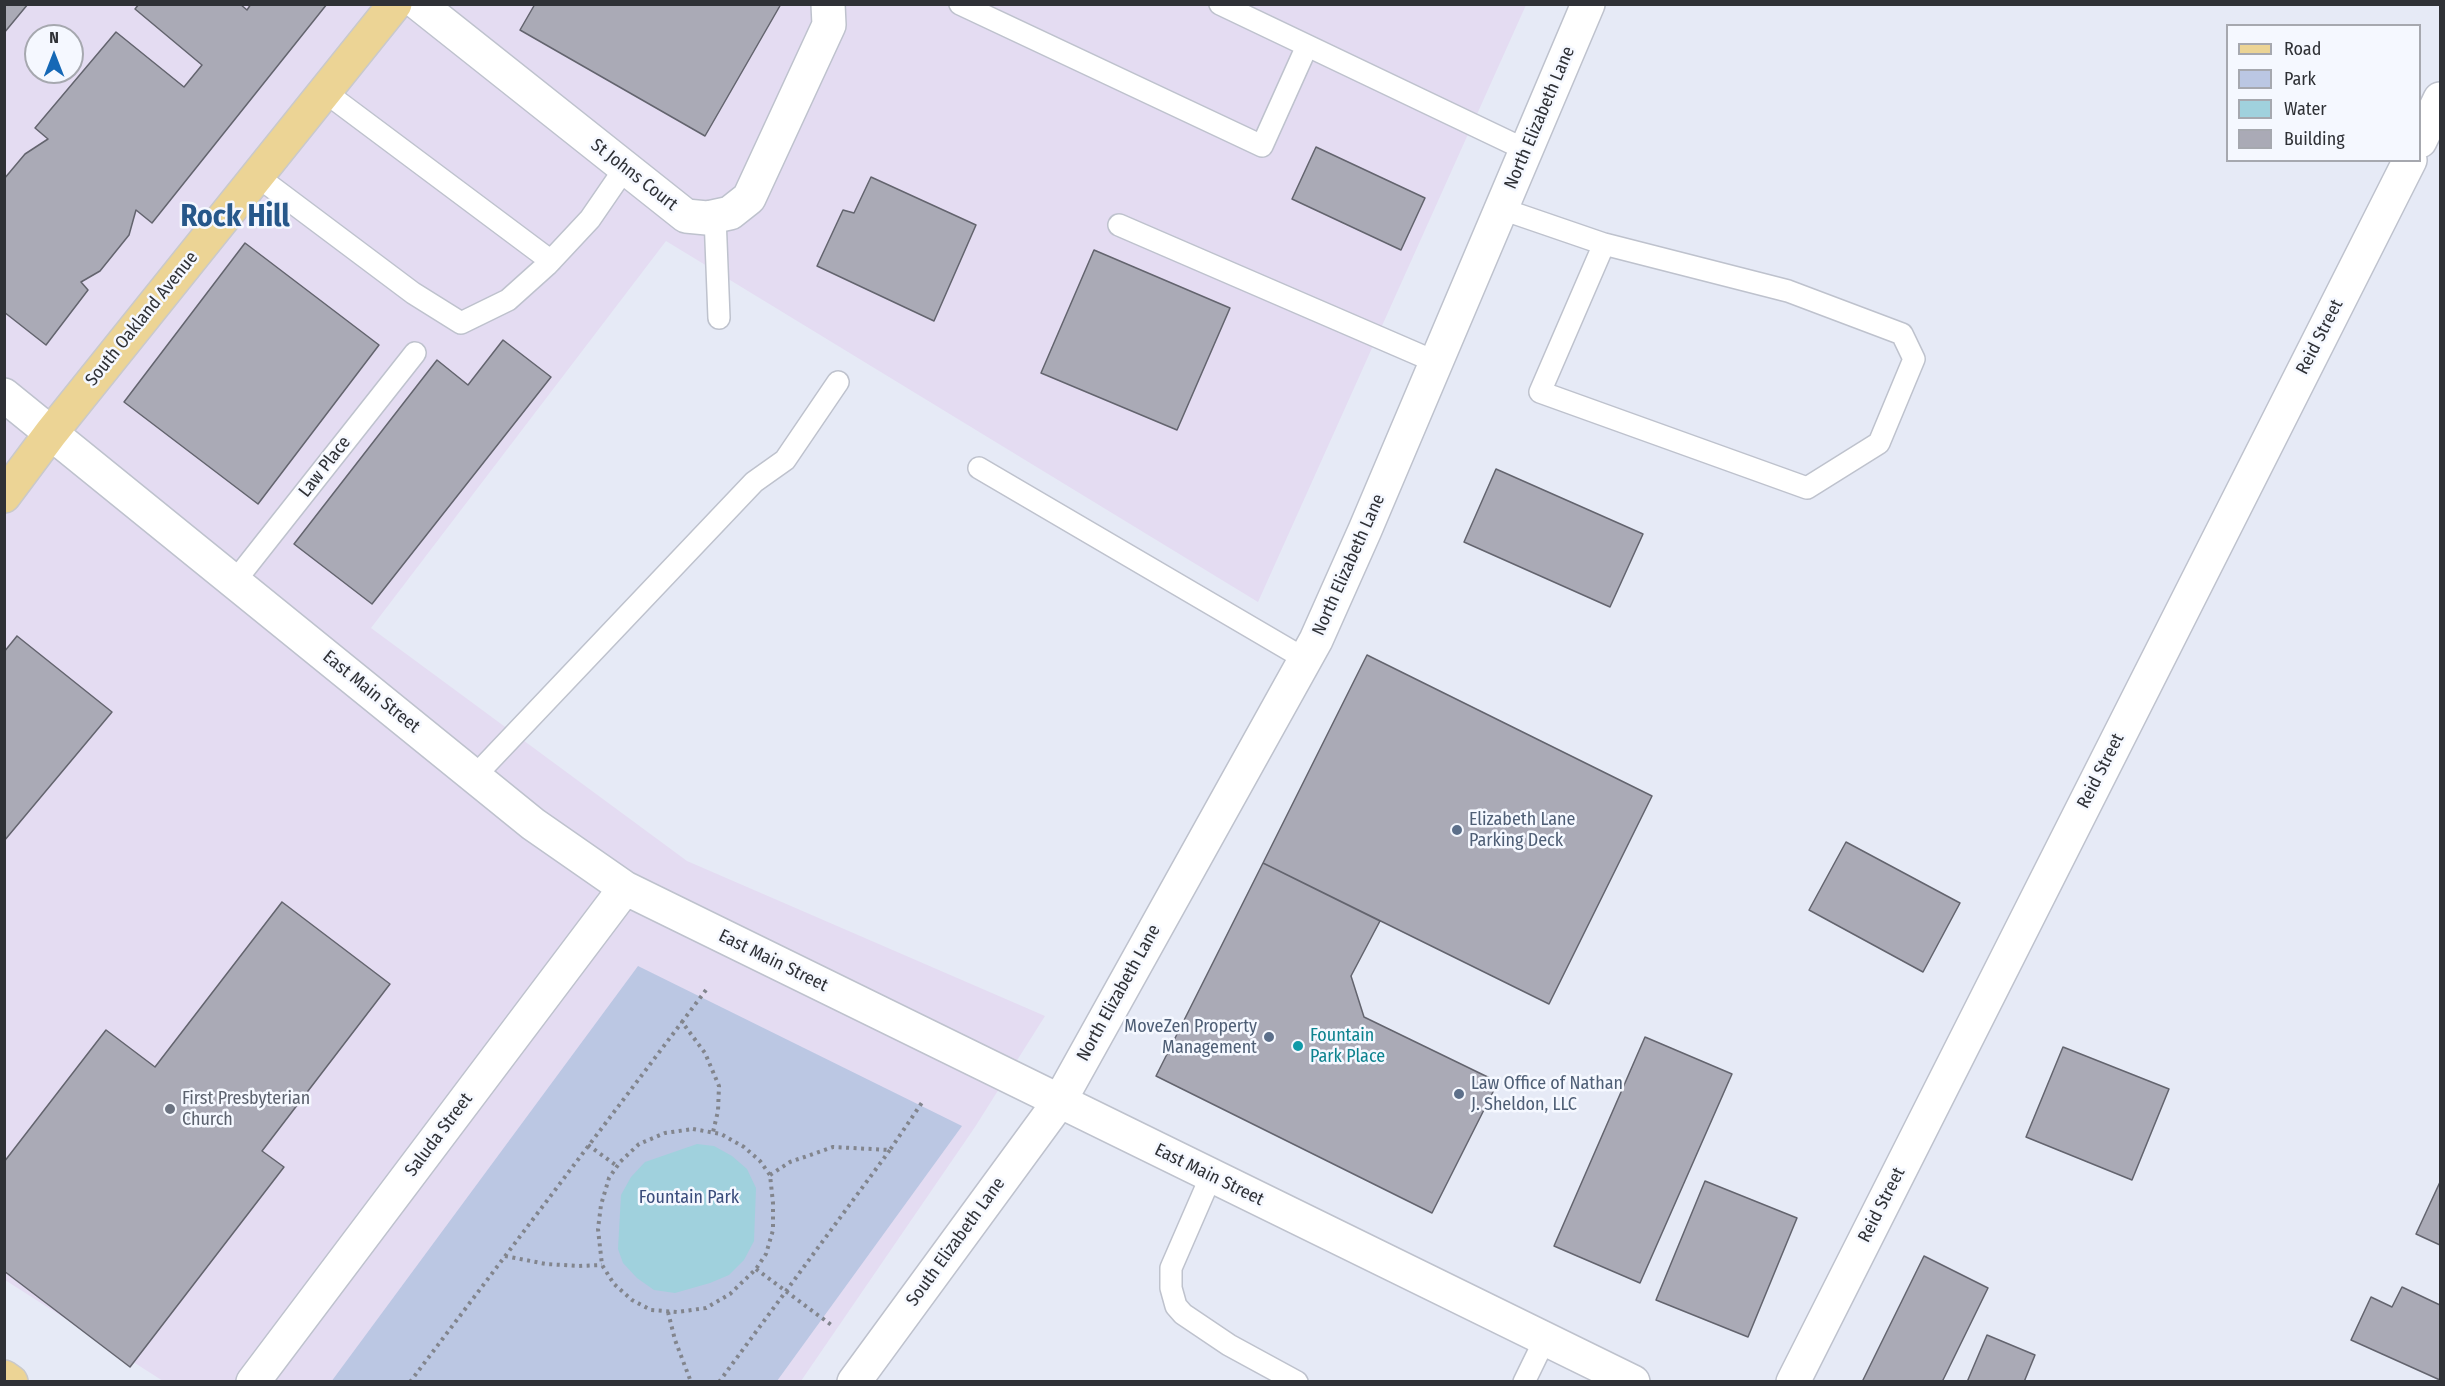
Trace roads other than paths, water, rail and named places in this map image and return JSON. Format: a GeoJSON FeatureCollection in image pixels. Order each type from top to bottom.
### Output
{"type":"FeatureCollection","features":[{"type":"Feature","properties":{"kind":"main road","name":"South Oakland Avenue"},"geometry":{"type":"LineString","coordinates":[[4,496],[51,433],[396,4]]}},
{"type":"Feature","properties":{"kind":"main road"},"geometry":{"type":"LineString","coordinates":[[4,1377],[11,1382]]}},
{"type":"Feature","properties":{"kind":"street","name":"St Johns Court"},"geometry":{"type":"LineString","coordinates":[[419,4],[686,216],[707,219],[730,213],[749,198],[829,25],[828,4]]}},
{"type":"Feature","properties":{"kind":"street","name":"North Elizabeth Lane"},"geometry":{"type":"LineString","coordinates":[[1059,1102],[1305,659],[1365,530],[1588,4]]}},
{"type":"Feature","properties":{"kind":"street"},"geometry":{"type":"LineString","coordinates":[[2421,139],[2440,99]]}},
{"type":"Feature","properties":{"kind":"street","name":"Reid Street"},"geometry":{"type":"LineString","coordinates":[[1793,1382],[2409,162]]}},
{"type":"Feature","properties":{"kind":"street","name":"East Main Street"},"geometry":{"type":"LineString","coordinates":[[4,395],[532,824],[625,888],[1633,1382]]}},
{"type":"Feature","properties":{"kind":"street","name":"Saluda Street"},"geometry":{"type":"LineString","coordinates":[[253,1382],[625,888]]}},
{"type":"Feature","properties":{"kind":"street","name":"South Elizabeth Lane"},"geometry":{"type":"LineString","coordinates":[[854,1382],[1059,1102]]}},
{"type":"Feature","properties":{"kind":"lane"},"geometry":{"type":"LineString","coordinates":[[960,4],[1262,147],[1307,46]]}},
{"type":"Feature","properties":{"kind":"lane"},"geometry":{"type":"LineString","coordinates":[[1220,4],[1526,150]]}},
{"type":"Feature","properties":{"kind":"lane"},"geometry":{"type":"LineString","coordinates":[[325,92],[551,261]]}},
{"type":"Feature","properties":{"kind":"lane"},"geometry":{"type":"LineString","coordinates":[[257,176],[413,293],[462,323],[508,300],[551,261],[590,219],[625,168]]}},
{"type":"Feature","properties":{"kind":"lane"},"geometry":{"type":"LineString","coordinates":[[1502,208],[1604,244],[1788,291],[1902,334],[1914,359],[1879,443],[1807,488],[1540,392],[1604,244]]}},
{"type":"Feature","properties":{"kind":"lane"},"geometry":{"type":"LineString","coordinates":[[715,216],[719,318]]}},
{"type":"Feature","properties":{"kind":"lane"},"geometry":{"type":"LineString","coordinates":[[1119,225],[1437,362]]}},
{"type":"Feature","properties":{"kind":"lane","name":"Law Place"},"geometry":{"type":"LineString","coordinates":[[235,581],[415,353]]}},
{"type":"Feature","properties":{"kind":"lane"},"geometry":{"type":"LineString","coordinates":[[474,777],[754,482],[785,460],[838,382]]}},
{"type":"Feature","properties":{"kind":"lane"},"geometry":{"type":"LineString","coordinates":[[979,468],[1305,659]]}},
{"type":"Feature","properties":{"kind":"lane"},"geometry":{"type":"LineString","coordinates":[[1210,1176],[1171,1268],[1171,1288],[1176,1306],[1229,1345],[1298,1382]]}},
{"type":"Feature","properties":{"kind":"lane"},"geometry":{"type":"LineString","coordinates":[[1524,1382],[1545,1339]]}},
{"type":"Feature","properties":{"kind":"water"},"geometry":{"type":"Polygon","coordinates":[[[697,1144],[714,1146],[732,1156],[747,1169],[756,1188],[754,1241],[744,1260],[729,1275],[675,1293],[654,1290],[637,1278],[623,1263],[618,1249],[621,1195],[631,1177],[645,1162],[697,1144]]]}},
{"type":"Feature","properties":{"kind":"place","name":"Elizabeth Lane Parking Deck"},"geometry":{"type":"Point","coordinates":[1457,830]}},
{"type":"Feature","properties":{"kind":"place","name":"MoveZen Property Management"},"geometry":{"type":"Point","coordinates":[1269,1037]}},
{"type":"Feature","properties":{"kind":"place","name":"Fountain Park Place"},"geometry":{"type":"Point","coordinates":[1298,1046]}},
{"type":"Feature","properties":{"kind":"place","name":"Law Office of Nathan J. Sheldon, LLC"},"geometry":{"type":"Point","coordinates":[1459,1094]}},
{"type":"Feature","properties":{"kind":"place","name":"First Presbyterian Church"},"geometry":{"type":"Point","coordinates":[170,1109]}},
{"type":"Feature","properties":{"kind":"district","name":"Rock Hill"},"geometry":{"type":"Point","coordinates":[235,218]}},
{"type":"Feature","properties":{"kind":"park label","name":"Fountain Park"},"geometry":{"type":"Point","coordinates":[689,1198]}}]}
